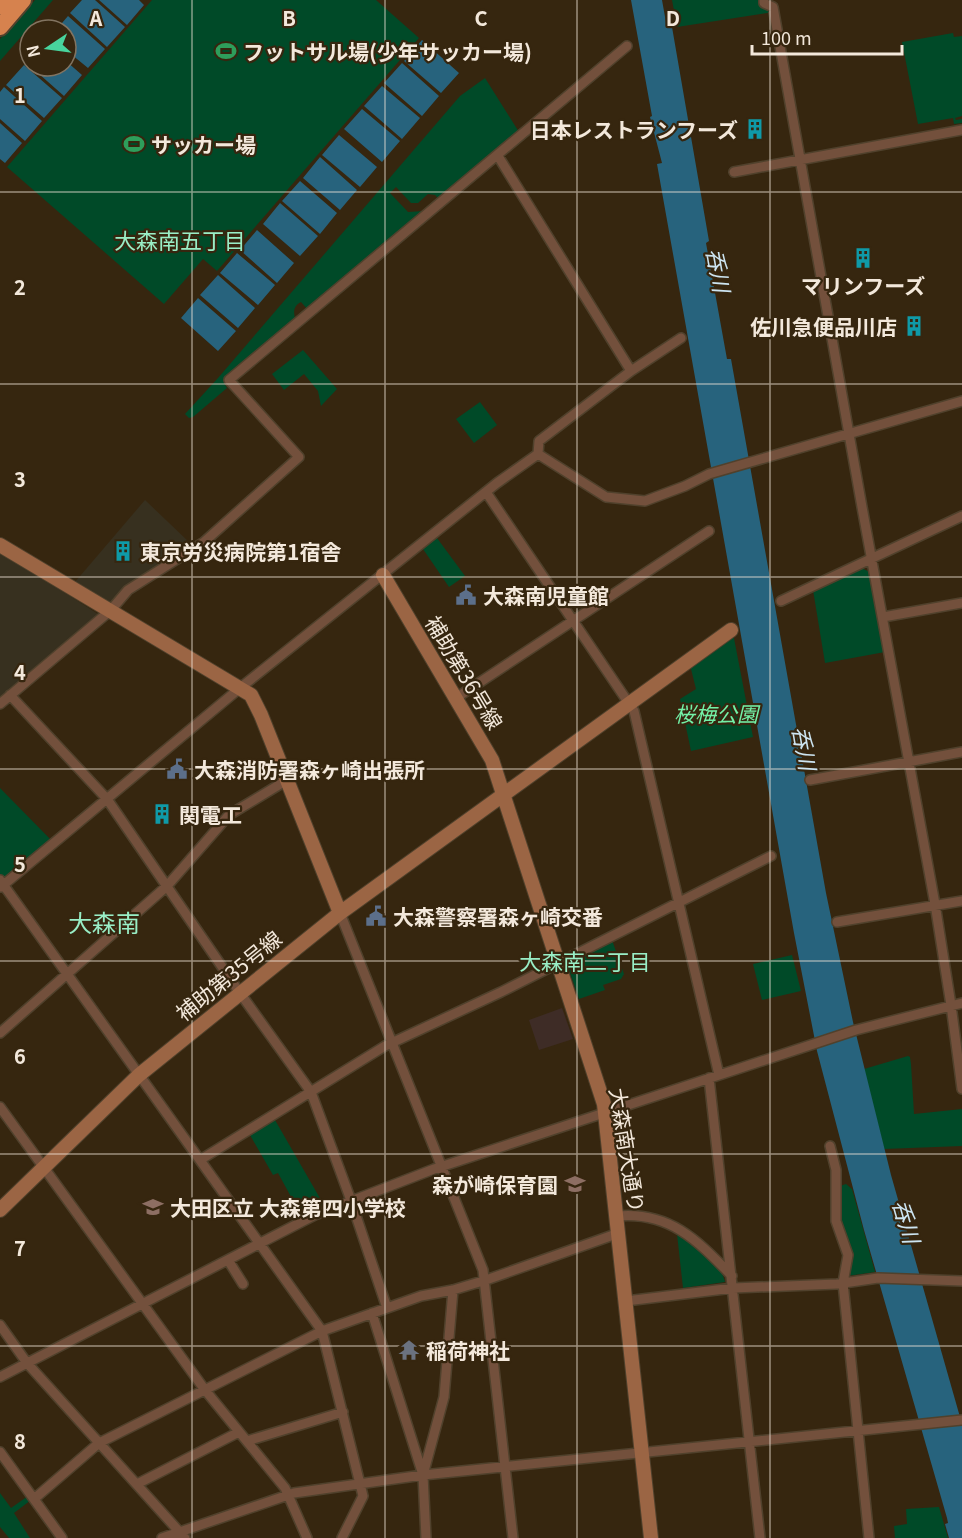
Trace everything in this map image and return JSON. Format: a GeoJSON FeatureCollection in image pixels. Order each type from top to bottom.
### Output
{"type":"FeatureCollection","features":[{"type":"Feature","properties":{"kind":"highway"},"geometry":{"type":"LineString","coordinates":[[0,6],[5,0]]}},
{"type":"Feature","properties":{"kind":"highway"},"geometry":{"type":"LineString","coordinates":[[0,27],[23,0]]}},
{"type":"Feature","properties":{"kind":"street"},"geometry":{"type":"LineString","coordinates":[[764,0],[764,3],[773,7],[801,159],[935,904],[962,1089]]}},
{"type":"Feature","properties":{"kind":"street"},"geometry":{"type":"LineString","coordinates":[[0,704],[111,609],[128,590],[204,542],[299,457],[229,380],[627,46]]}},
{"type":"Feature","properties":{"kind":"street"},"geometry":{"type":"LineString","coordinates":[[734,172],[962,130]]}},
{"type":"Feature","properties":{"kind":"street"},"geometry":{"type":"LineString","coordinates":[[498,156],[631,371]]}},
{"type":"Feature","properties":{"kind":"street"},"geometry":{"type":"LineString","coordinates":[[342,1538],[363,1496],[322,1331],[68,974],[1,884],[240,688],[486,492],[538,454],[539,441],[631,371],[681,338]]}},
{"type":"Feature","properties":{"kind":"street"},"geometry":{"type":"LineString","coordinates":[[538,454],[606,497],[645,501],[710,474],[962,401]]}},
{"type":"Feature","properties":{"kind":"street"},"geometry":{"type":"LineString","coordinates":[[486,492],[629,702],[636,719],[679,902],[714,1076],[733,1288],[760,1538]]}},
{"type":"Feature","properties":{"kind":"street"},"geometry":{"type":"LineString","coordinates":[[781,600],[962,516]]}},
{"type":"Feature","properties":{"kind":"street"},"geometry":{"type":"LineString","coordinates":[[456,698],[709,531]]}},
{"type":"Feature","properties":{"kind":"street"},"geometry":{"type":"LineString","coordinates":[[0,545],[251,694],[486,1280],[513,1538]]}},
{"type":"Feature","properties":{"kind":"street","name":"補助第36号線"},"geometry":{"type":"LineString","coordinates":[[383,575],[492,760],[502,795]]}},
{"type":"Feature","properties":{"kind":"street"},"geometry":{"type":"LineString","coordinates":[[883,617],[962,603]]}},
{"type":"Feature","properties":{"kind":"street","name":"補助第35号線"},"geometry":{"type":"LineString","coordinates":[[0,1210],[138,1075],[340,912],[731,630]]}},
{"type":"Feature","properties":{"kind":"street"},"geometry":{"type":"LineString","coordinates":[[10,696],[107,799],[311,1092],[387,1308]]}},
{"type":"Feature","properties":{"kind":"street"},"geometry":{"type":"LineString","coordinates":[[810,780],[962,752]]}},
{"type":"Feature","properties":{"kind":"street"},"geometry":{"type":"LineString","coordinates":[[0,1033],[167,886],[229,815],[286,780]]}},
{"type":"Feature","properties":{"kind":"street","name":"大森南大通り"},"geometry":{"type":"LineString","coordinates":[[502,795],[606,1112],[642,1453]]}},
{"type":"Feature","properties":{"kind":"street"},"geometry":{"type":"LineString","coordinates":[[200,1160],[392,1043],[771,856]]}},
{"type":"Feature","properties":{"kind":"street"},"geometry":{"type":"LineString","coordinates":[[837,922],[962,901]]}},
{"type":"Feature","properties":{"kind":"street"},"geometry":{"type":"LineString","coordinates":[[0,1377],[315,1215],[441,1166],[814,1043],[962,1003]]}},
{"type":"Feature","properties":{"kind":"street"},"geometry":{"type":"LineString","coordinates":[[0,1107],[205,1390],[291,1493],[307,1538]]}},
{"type":"Feature","properties":{"kind":"street"},"geometry":{"type":"LineString","coordinates":[[830,1146],[836,1170],[836,1221],[848,1255],[843,1283],[869,1538]]}},
{"type":"Feature","properties":{"kind":"street"},"geometry":{"type":"LineString","coordinates":[[617,1216],[640,1215],[678,1228],[702,1245],[732,1275]]}},
{"type":"Feature","properties":{"kind":"street"},"geometry":{"type":"LineString","coordinates":[[34,1499],[99,1443],[322,1331],[421,1296],[453,1290],[486,1280],[619,1233]]}},
{"type":"Feature","properties":{"kind":"street"},"geometry":{"type":"LineString","coordinates":[[228,1260],[243,1284]]}},
{"type":"Feature","properties":{"kind":"street"},"geometry":{"type":"LineString","coordinates":[[626,1301],[733,1288],[843,1283],[878,1278],[962,1281]]}},
{"type":"Feature","properties":{"kind":"street"},"geometry":{"type":"LineString","coordinates":[[423,1476],[444,1397],[453,1290]]}},
{"type":"Feature","properties":{"kind":"street"},"geometry":{"type":"LineString","coordinates":[[372,1313],[423,1476],[426,1538]]}},
{"type":"Feature","properties":{"kind":"street"},"geometry":{"type":"LineString","coordinates":[[0,1325],[27,1363],[182,1535]]}},
{"type":"Feature","properties":{"kind":"street"},"geometry":{"type":"LineString","coordinates":[[247,1441],[343,1412]]}},
{"type":"Feature","properties":{"kind":"street"},"geometry":{"type":"LineString","coordinates":[[162,1538],[182,1535],[291,1493],[505,1467],[962,1420]]}},
{"type":"Feature","properties":{"kind":"street"},"geometry":{"type":"LineString","coordinates":[[137,1484],[239,1432]]}},
{"type":"Feature","properties":{"kind":"street"},"geometry":{"type":"LineString","coordinates":[[0,1452],[62,1538]]}},
{"type":"Feature","properties":{"kind":"street"},"geometry":{"type":"LineString","coordinates":[[642,1453],[651,1538]]}},
{"type":"Feature","properties":{"kind":"shaded area"},"geometry":{"type":"Polygon","coordinates":[[[145,500],[190,543],[189,548],[112,605],[75,582],[145,500]]]}},
{"type":"Feature","properties":{"kind":"shaded area"},"geometry":{"type":"Polygon","coordinates":[[[0,551],[98,614],[0,697],[0,551]]]}},
{"type":"Feature","properties":{"kind":"shaded area"},"geometry":{"type":"Polygon","coordinates":[[[562,1008],[573,1039],[539,1050],[529,1020],[562,1008]]]}},
{"type":"Feature","properties":{"kind":"green space"},"geometry":{"type":"Polygon","coordinates":[[[35,0],[53,0],[37,18],[19,18],[35,0]]]}},
{"type":"Feature","properties":{"kind":"green space"},"geometry":{"type":"Polygon","coordinates":[[[152,0],[376,0],[419,38],[217,271],[203,259],[164,304],[7,167],[152,0]]]}},
{"type":"Feature","properties":{"kind":"green space"},"geometry":{"type":"Polygon","coordinates":[[[672,0],[764,0],[774,12],[677,27],[672,0]]]}},
{"type":"Feature","properties":{"kind":"green space"},"geometry":{"type":"Polygon","coordinates":[[[18,19],[18,40],[0,61],[0,39],[18,19]]]}},
{"type":"Feature","properties":{"kind":"green space"},"geometry":{"type":"Polygon","coordinates":[[[953,33],[954,37],[962,36],[962,116],[955,118],[956,120],[962,119],[962,123],[954,124],[953,118],[918,124],[902,42],[953,33]]]}},
{"type":"Feature","properties":{"kind":"green space"},"geometry":{"type":"Polygon","coordinates":[[[485,78],[519,132],[439,199],[435,195],[428,194],[418,203],[411,203],[396,187],[390,193],[408,212],[424,211],[308,310],[301,302],[298,304],[294,310],[296,321],[224,383],[227,388],[189,418],[185,414],[460,96],[485,78]]]}},
{"type":"Feature","properties":{"kind":"green space"},"geometry":{"type":"Polygon","coordinates":[[[303,350],[337,389],[321,406],[318,391],[304,374],[284,390],[272,374],[303,350]]]}},
{"type":"Feature","properties":{"kind":"green space"},"geometry":{"type":"Polygon","coordinates":[[[480,402],[497,425],[474,443],[456,419],[480,402]]]}},
{"type":"Feature","properties":{"kind":"green space"},"geometry":{"type":"Polygon","coordinates":[[[437,538],[465,576],[449,587],[423,549],[437,538]]]}},
{"type":"Feature","properties":{"kind":"green space"},"geometry":{"type":"Polygon","coordinates":[[[861,568],[870,572],[885,652],[825,663],[813,590],[861,568]]]}},
{"type":"Feature","properties":{"kind":"green space","name":"桜梅公園"},"geometry":{"type":"Polygon","coordinates":[[[733,633],[753,737],[691,751],[680,699],[696,689],[690,665],[733,633]]]}},
{"type":"Feature","properties":{"kind":"green space"},"geometry":{"type":"Polygon","coordinates":[[[0,788],[54,843],[4,884],[0,880],[0,788]]]}},
{"type":"Feature","properties":{"kind":"green space"},"geometry":{"type":"Polygon","coordinates":[[[612,940],[624,974],[621,979],[603,985],[605,990],[579,999],[567,964],[612,940]]]}},
{"type":"Feature","properties":{"kind":"green space"},"geometry":{"type":"Polygon","coordinates":[[[792,955],[801,991],[762,1000],[753,964],[792,955]]]}},
{"type":"Feature","properties":{"kind":"green space"},"geometry":{"type":"Polygon","coordinates":[[[908,1056],[911,1064],[914,1114],[962,1109],[962,1146],[884,1149],[864,1069],[908,1056]]]}},
{"type":"Feature","properties":{"kind":"green space"},"geometry":{"type":"Polygon","coordinates":[[[275,1120],[325,1207],[302,1217],[278,1173],[273,1175],[250,1135],[275,1120]]]}},
{"type":"Feature","properties":{"kind":"green space"},"geometry":{"type":"Polygon","coordinates":[[[846,1184],[852,1189],[875,1272],[847,1276],[840,1220],[840,1186],[846,1184]]]}},
{"type":"Feature","properties":{"kind":"green space"},"geometry":{"type":"Polygon","coordinates":[[[677,1234],[698,1249],[718,1268],[725,1282],[683,1288],[677,1234]]]}},
{"type":"Feature","properties":{"kind":"green space"},"geometry":{"type":"Polygon","coordinates":[[[0,1493],[11,1508],[28,1496],[31,1500],[14,1513],[30,1538],[9,1538],[0,1527],[0,1493]]]}},
{"type":"Feature","properties":{"kind":"green space"},"geometry":{"type":"Polygon","coordinates":[[[939,1507],[948,1538],[895,1538],[894,1526],[907,1524],[906,1509],[939,1507]]]}},
{"type":"Feature","properties":{"kind":"water"},"geometry":{"type":"Polygon","coordinates":[[[82,0],[95,0],[125,27],[107,47],[70,13],[82,0]]]}},
{"type":"Feature","properties":{"kind":"water"},"geometry":{"type":"Polygon","coordinates":[[[99,0],[139,0],[144,5],[127,25],[99,0]]]}},
{"type":"Feature","properties":{"kind":"water"},"geometry":{"type":"Polygon","coordinates":[[[631,0],[662,0],[667,28],[672,27],[709,241],[706,243],[727,359],[731,359],[826,893],[853,1022],[891,1175],[962,1424],[962,1538],[949,1538],[945,1524],[948,1523],[947,1518],[864,1230],[817,1051],[657,164],[662,163],[650,117],[652,116],[631,0]]]}},
{"type":"Feature","properties":{"kind":"water"},"geometry":{"type":"Polygon","coordinates":[[[78,25],[105,49],[88,68],[78,60],[78,25]]]}},
{"type":"Feature","properties":{"kind":"water"},"geometry":{"type":"Polygon","coordinates":[[[422,40],[459,73],[441,93],[404,61],[422,40]]]}},
{"type":"Feature","properties":{"kind":"water"},"geometry":{"type":"Polygon","coordinates":[[[402,63],[439,96],[422,116],[384,83],[402,63]]]}},
{"type":"Feature","properties":{"kind":"water"},"geometry":{"type":"Polygon","coordinates":[[[18,72],[18,78],[39,78],[62,98],[44,118],[6,85],[18,72]]]}},
{"type":"Feature","properties":{"kind":"water"},"geometry":{"type":"Polygon","coordinates":[[[78,72],[82,75],[64,96],[44,78],[78,78],[78,72]]]}},
{"type":"Feature","properties":{"kind":"water"},"geometry":{"type":"Polygon","coordinates":[[[382,86],[420,118],[402,139],[364,106],[382,86]]]}},
{"type":"Feature","properties":{"kind":"water"},"geometry":{"type":"Polygon","coordinates":[[[4,87],[42,121],[25,141],[0,119],[0,92],[4,87]]]}},
{"type":"Feature","properties":{"kind":"water"},"geometry":{"type":"Polygon","coordinates":[[[362,109],[400,141],[382,162],[344,129],[362,109]]]}},
{"type":"Feature","properties":{"kind":"water"},"geometry":{"type":"Polygon","coordinates":[[[0,123],[22,143],[5,163],[0,159],[0,123]]]}},
{"type":"Feature","properties":{"kind":"water"},"geometry":{"type":"Polygon","coordinates":[[[339,135],[377,167],[360,187],[322,155],[339,135]]]}},
{"type":"Feature","properties":{"kind":"water"},"geometry":{"type":"Polygon","coordinates":[[[320,157],[357,190],[340,210],[303,178],[320,157]]]}},
{"type":"Feature","properties":{"kind":"water"},"geometry":{"type":"Polygon","coordinates":[[[300,181],[337,213],[320,234],[282,201],[300,181]]]}},
{"type":"Feature","properties":{"kind":"water"},"geometry":{"type":"Polygon","coordinates":[[[280,203],[318,236],[300,256],[263,224],[280,203]]]}},
{"type":"Feature","properties":{"kind":"water"},"geometry":{"type":"Polygon","coordinates":[[[257,230],[294,263],[277,283],[240,250],[257,230]]]}},
{"type":"Feature","properties":{"kind":"water"},"geometry":{"type":"Polygon","coordinates":[[[237,253],[275,285],[258,305],[220,273],[237,253]]]}},
{"type":"Feature","properties":{"kind":"water"},"geometry":{"type":"Polygon","coordinates":[[[218,275],[255,308],[238,328],[200,295],[218,275]]]}},
{"type":"Feature","properties":{"kind":"water"},"geometry":{"type":"Polygon","coordinates":[[[198,298],[236,331],[218,351],[181,318],[198,298]]]}},
{"type":"Feature","properties":{"kind":"place","name":"フットサル場(少年サッカー場)"},"geometry":{"type":"Point","coordinates":[226,51]}},
{"type":"Feature","properties":{"kind":"place","name":"日本レストランフーズ"},"geometry":{"type":"Point","coordinates":[755,129]}},
{"type":"Feature","properties":{"kind":"place","name":"サッカー場"},"geometry":{"type":"Point","coordinates":[134,144]}},
{"type":"Feature","properties":{"kind":"place","name":"マリンフーズ"},"geometry":{"type":"Point","coordinates":[863,258]}},
{"type":"Feature","properties":{"kind":"place","name":"佐川急便品川店"},"geometry":{"type":"Point","coordinates":[914,326]}},
{"type":"Feature","properties":{"kind":"place","name":"東京労災病院第1宿舎"},"geometry":{"type":"Point","coordinates":[123,551]}},
{"type":"Feature","properties":{"kind":"place","name":"大森南児童館"},"geometry":{"type":"Point","coordinates":[466,595]}},
{"type":"Feature","properties":{"kind":"place","name":"大森消防署森ヶ崎出張所"},"geometry":{"type":"Point","coordinates":[177,769]}},
{"type":"Feature","properties":{"kind":"place","name":"関電工"},"geometry":{"type":"Point","coordinates":[162,814]}},
{"type":"Feature","properties":{"kind":"place","name":"大森警察署森ヶ崎交番"},"geometry":{"type":"Point","coordinates":[376,916]}},
{"type":"Feature","properties":{"kind":"place","name":"森が崎保育園"},"geometry":{"type":"Point","coordinates":[575,1184]}},
{"type":"Feature","properties":{"kind":"place","name":"大田区立 大森第四小学校"},"geometry":{"type":"Point","coordinates":[153,1207]}},
{"type":"Feature","properties":{"kind":"place","name":"稲荷神社"},"geometry":{"type":"Point","coordinates":[409,1350]}},
{"type":"Feature","properties":{"kind":"district","name":"大森南五丁目"},"geometry":{"type":"Point","coordinates":[180,239]}},
{"type":"Feature","properties":{"kind":"district","name":"大森南"},"geometry":{"type":"Point","coordinates":[104,921]}},
{"type":"Feature","properties":{"kind":"district","name":"大森南二丁目"},"geometry":{"type":"Point","coordinates":[585,960]}},
{"type":"Feature","properties":{"kind":"water label","name":"呑川"},"geometry":{"type":"Point","coordinates":[720,270]}},
{"type":"Feature","properties":{"kind":"water label","name":"呑川"},"geometry":{"type":"Point","coordinates":[806,748]}},
{"type":"Feature","properties":{"kind":"water label","name":"呑川"},"geometry":{"type":"Point","coordinates":[908,1221]}}]}
